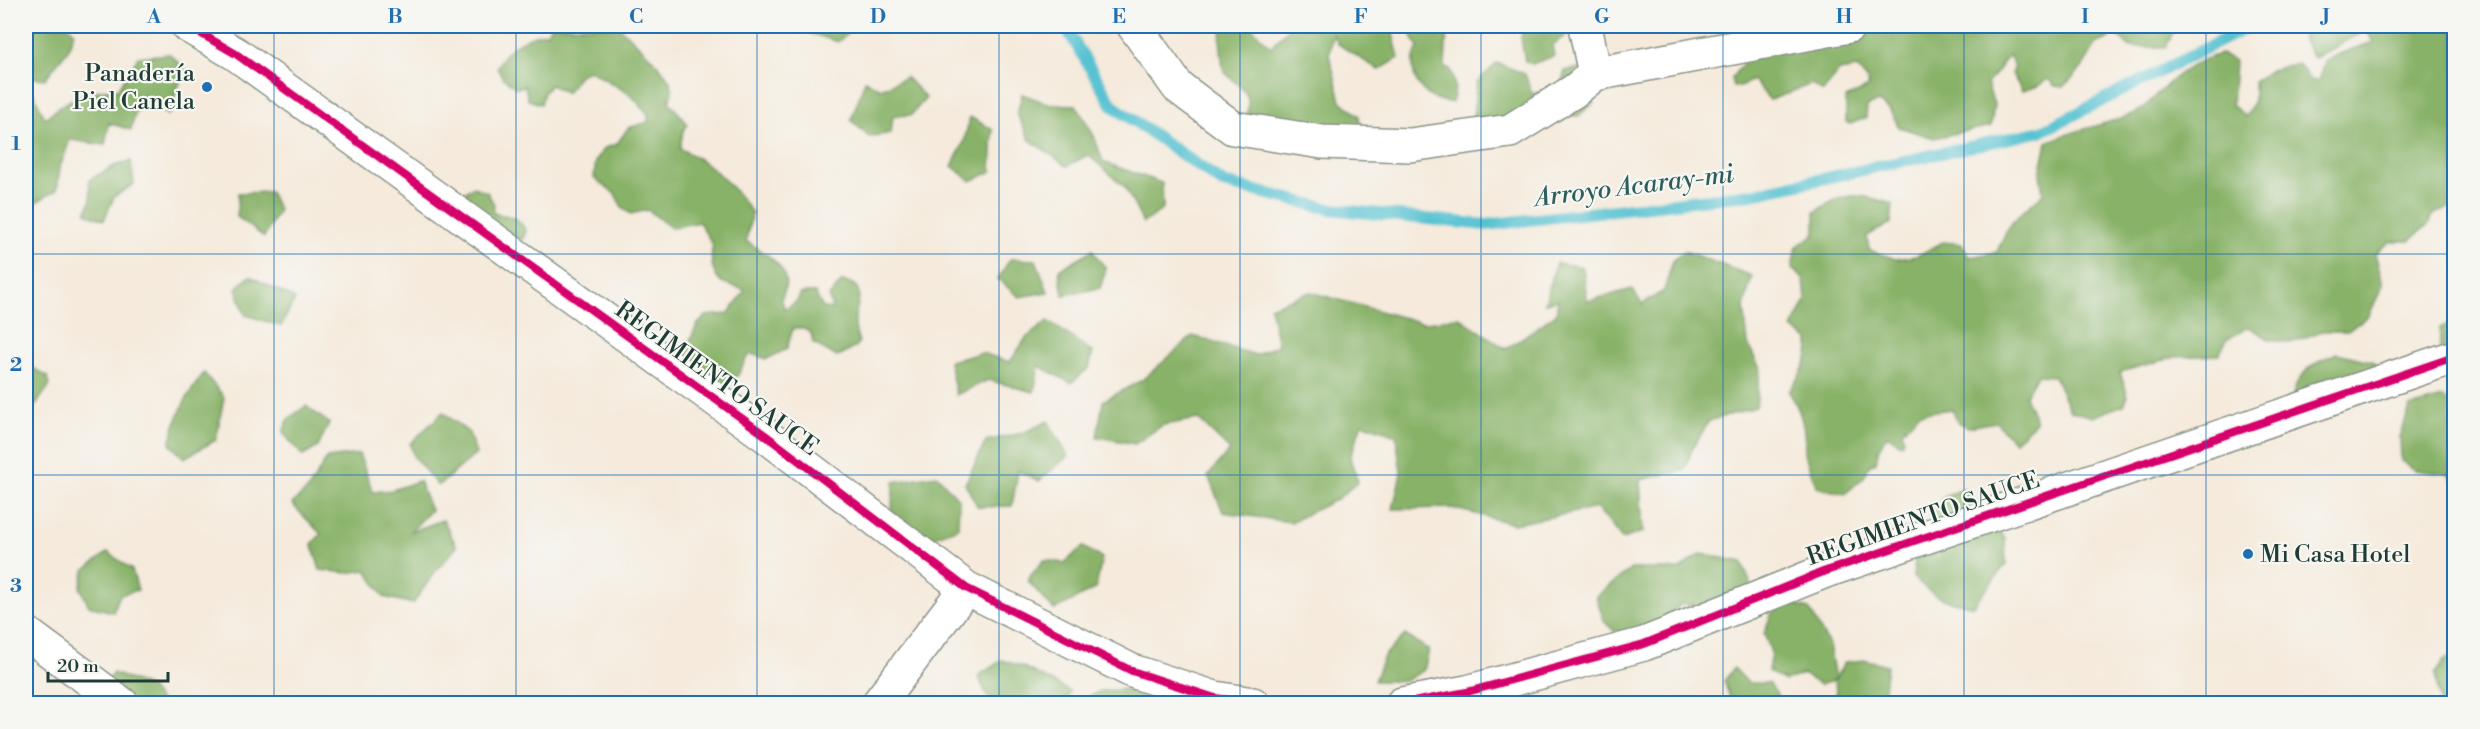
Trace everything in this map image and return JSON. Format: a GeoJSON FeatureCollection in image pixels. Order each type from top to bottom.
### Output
{"type":"FeatureCollection","features":[{"type":"Feature","properties":{"kind":"street","name":"REGIMIENTO SAUCE"},"geometry":{"type":"LineString","coordinates":[[188,26],[236,54],[765,435],[966,588],[1132,672],[1215,698],[1253,704]]}},
{"type":"Feature","properties":{"kind":"street"},"geometry":{"type":"LineString","coordinates":[[1134,26],[1178,87],[1233,128],[1322,142],[1410,145],[1510,131],[1574,91],[1595,74],[1849,26]]}},
{"type":"Feature","properties":{"kind":"street"},"geometry":{"type":"LineString","coordinates":[[1586,26],[1595,74]]}},
{"type":"Feature","properties":{"kind":"street","name":"REGIMIENTO SAUCE"},"geometry":{"type":"LineString","coordinates":[[1402,704],[1467,692],[1644,644],[1823,572],[2454,357]]}},
{"type":"Feature","properties":{"kind":"street"},"geometry":{"type":"LineString","coordinates":[[878,704],[966,588]]}},
{"type":"Feature","properties":{"kind":"street"},"geometry":{"type":"LineString","coordinates":[[26,633],[122,704]]}},
{"type":"Feature","properties":{"kind":"green space"},"geometry":{"type":"Polygon","coordinates":[[[26,26],[69,26],[74,32],[68,50],[45,79],[26,77],[26,26]]]}},
{"type":"Feature","properties":{"kind":"green space"},"geometry":{"type":"Polygon","coordinates":[[[550,26],[618,26],[649,56],[670,81],[672,93],[669,102],[688,124],[683,131],[680,149],[702,161],[720,176],[752,213],[746,241],[771,258],[783,272],[785,289],[781,299],[785,309],[797,301],[801,293],[815,293],[823,308],[832,309],[829,297],[842,281],[850,283],[858,290],[859,295],[855,321],[859,342],[856,347],[837,357],[813,343],[811,333],[802,328],[793,328],[787,349],[767,359],[751,354],[738,375],[718,392],[680,363],[697,325],[706,316],[728,314],[745,291],[718,279],[712,260],[713,245],[699,222],[671,228],[648,210],[631,214],[623,209],[615,194],[594,178],[596,160],[605,148],[617,144],[628,128],[648,122],[648,114],[631,95],[590,70],[578,76],[567,93],[551,85],[544,92],[541,104],[528,100],[525,86],[516,88],[503,78],[497,67],[511,48],[525,39],[548,32],[550,26]]]}},
{"type":"Feature","properties":{"kind":"green space"},"geometry":{"type":"Polygon","coordinates":[[[812,26],[855,26],[838,42],[810,33],[812,26]]]}},
{"type":"Feature","properties":{"kind":"green space"},"geometry":{"type":"Polygon","coordinates":[[[1075,26],[1122,26],[1110,31],[1098,32],[1087,31],[1075,26]]]}},
{"type":"Feature","properties":{"kind":"green space"},"geometry":{"type":"Polygon","coordinates":[[[1223,26],[1250,26],[1271,47],[1290,26],[1391,26],[1399,58],[1379,70],[1338,44],[1333,34],[1329,55],[1341,101],[1359,116],[1361,130],[1245,120],[1248,110],[1247,96],[1223,70],[1220,39],[1223,26]]]}},
{"type":"Feature","properties":{"kind":"green space"},"geometry":{"type":"Polygon","coordinates":[[[1417,26],[1447,26],[1445,67],[1450,69],[1454,81],[1452,102],[1433,98],[1419,85],[1415,77],[1413,67],[1418,48],[1411,34],[1417,26]]]}},
{"type":"Feature","properties":{"kind":"green space"},"geometry":{"type":"Polygon","coordinates":[[[1523,26],[1568,26],[1565,36],[1552,45],[1554,56],[1532,64],[1525,61],[1521,38],[1523,26]]]}},
{"type":"Feature","properties":{"kind":"green space"},"geometry":{"type":"Polygon","coordinates":[[[1737,26],[2177,26],[2166,47],[2129,47],[2113,31],[2110,38],[2096,44],[2082,68],[2063,87],[2055,86],[2048,79],[2038,86],[2022,91],[2012,74],[2015,66],[2009,55],[1987,84],[1994,104],[1991,126],[1934,138],[1899,127],[1889,109],[1878,102],[1867,106],[1866,118],[1850,124],[1846,122],[1846,98],[1869,87],[1866,78],[1857,68],[1839,71],[1823,92],[1811,84],[1770,100],[1753,80],[1740,86],[1733,86],[1731,79],[1744,62],[1737,26]]]}},
{"type":"Feature","properties":{"kind":"green space"},"geometry":{"type":"Polygon","coordinates":[[[2318,26],[2454,26],[2454,206],[2432,215],[2428,225],[2409,241],[2390,241],[2375,253],[2383,285],[2369,315],[2348,331],[2322,331],[2290,343],[2269,339],[2249,327],[2227,339],[2219,355],[2175,357],[2120,372],[2128,396],[2123,405],[2093,417],[2070,411],[2054,376],[2037,375],[2025,396],[2036,422],[2014,442],[1996,422],[1967,427],[1957,421],[1952,409],[1920,413],[1902,431],[1904,440],[1901,444],[1887,435],[1879,448],[1876,462],[1869,466],[1864,477],[1845,494],[1817,487],[1806,459],[1802,420],[1789,392],[1804,368],[1809,349],[1809,341],[1792,328],[1806,301],[1804,279],[1792,269],[1796,247],[1815,234],[1815,212],[1835,200],[1852,196],[1893,204],[1891,223],[1867,236],[1869,250],[1896,259],[1917,256],[1943,242],[1962,244],[1970,257],[1997,252],[2011,225],[2043,194],[2040,174],[2047,142],[2139,111],[2190,67],[2221,54],[2235,61],[2232,105],[2246,117],[2254,100],[2254,82],[2270,70],[2298,63],[2310,80],[2318,81],[2325,62],[2336,55],[2373,42],[2367,31],[2314,58],[2301,38],[2318,26]]]}},
{"type":"Feature","properties":{"kind":"green space"},"geometry":{"type":"Polygon","coordinates":[[[170,54],[185,69],[168,115],[145,100],[135,114],[131,130],[109,123],[105,145],[70,140],[60,167],[57,190],[26,208],[26,77],[45,118],[78,96],[96,91],[118,89],[138,57],[170,54]]]}},
{"type":"Feature","properties":{"kind":"green space"},"geometry":{"type":"Polygon","coordinates":[[[1497,63],[1525,74],[1532,94],[1560,88],[1565,71],[1588,67],[1594,103],[1578,116],[1567,115],[1553,122],[1472,126],[1477,82],[1497,63]]]}},
{"type":"Feature","properties":{"kind":"green space"},"geometry":{"type":"Polygon","coordinates":[[[906,77],[926,98],[911,115],[893,116],[891,133],[869,137],[851,120],[865,80],[881,89],[906,77]]]}},
{"type":"Feature","properties":{"kind":"green space"},"geometry":{"type":"Polygon","coordinates":[[[1022,94],[1049,104],[1076,105],[1094,136],[1103,162],[1162,183],[1163,209],[1143,223],[1125,187],[1088,155],[1067,166],[1030,140],[1017,114],[1022,94]]]}},
{"type":"Feature","properties":{"kind":"green space"},"geometry":{"type":"Polygon","coordinates":[[[970,117],[993,130],[991,172],[971,181],[952,166],[964,142],[970,117]]]}},
{"type":"Feature","properties":{"kind":"green space"},"geometry":{"type":"Polygon","coordinates":[[[131,161],[134,184],[114,197],[104,220],[86,213],[91,199],[89,180],[114,166],[131,161]]]}},
{"type":"Feature","properties":{"kind":"green space"},"geometry":{"type":"Polygon","coordinates":[[[473,187],[487,192],[494,204],[493,213],[512,217],[523,226],[526,231],[523,239],[514,241],[460,202],[464,193],[473,187]]]}},
{"type":"Feature","properties":{"kind":"green space"},"geometry":{"type":"Polygon","coordinates":[[[270,192],[279,210],[264,237],[237,217],[238,193],[270,192]]]}},
{"type":"Feature","properties":{"kind":"green space"},"geometry":{"type":"Polygon","coordinates":[[[1092,250],[1106,269],[1100,288],[1063,295],[1059,270],[1092,250]]]}},
{"type":"Feature","properties":{"kind":"green space"},"geometry":{"type":"Polygon","coordinates":[[[1684,251],[1752,276],[1744,307],[1748,344],[1760,369],[1756,407],[1709,421],[1692,449],[1685,470],[1640,480],[1643,532],[1622,539],[1597,508],[1514,524],[1452,508],[1393,509],[1401,473],[1396,435],[1362,423],[1350,458],[1358,482],[1337,499],[1291,522],[1223,512],[1208,476],[1230,450],[1198,419],[1163,425],[1135,444],[1097,437],[1103,401],[1142,380],[1193,336],[1256,355],[1278,345],[1270,307],[1310,292],[1423,323],[1459,317],[1506,349],[1556,314],[1558,300],[1545,303],[1556,263],[1583,267],[1587,301],[1632,289],[1642,304],[1664,291],[1673,260],[1684,251]]]}},
{"type":"Feature","properties":{"kind":"green space"},"geometry":{"type":"Polygon","coordinates":[[[1010,259],[1036,260],[1048,292],[1019,297],[998,279],[1010,259]]]}},
{"type":"Feature","properties":{"kind":"green space"},"geometry":{"type":"Polygon","coordinates":[[[250,276],[295,299],[281,326],[245,315],[236,288],[250,276]]]}},
{"type":"Feature","properties":{"kind":"green space"},"geometry":{"type":"Polygon","coordinates":[[[1048,321],[1093,352],[1089,368],[1071,383],[1039,366],[1034,392],[988,380],[956,395],[949,361],[982,353],[1010,362],[1026,338],[1048,321]]]}},
{"type":"Feature","properties":{"kind":"green space"},"geometry":{"type":"Polygon","coordinates":[[[2454,321],[2454,361],[2440,349],[2440,328],[2454,321]]]}},
{"type":"Feature","properties":{"kind":"green space"},"geometry":{"type":"Polygon","coordinates":[[[2337,353],[2374,362],[2379,373],[2293,399],[2294,390],[2302,376],[2314,365],[2337,353]]]}},
{"type":"Feature","properties":{"kind":"green space"},"geometry":{"type":"Polygon","coordinates":[[[31,367],[47,376],[50,385],[33,409],[26,410],[26,377],[31,367]]]}},
{"type":"Feature","properties":{"kind":"green space"},"geometry":{"type":"Polygon","coordinates":[[[204,373],[224,397],[216,440],[184,458],[170,444],[172,434],[182,406],[204,373]]]}},
{"type":"Feature","properties":{"kind":"green space"},"geometry":{"type":"Polygon","coordinates":[[[2442,398],[2454,406],[2454,481],[2448,474],[2414,470],[2401,460],[2400,437],[2410,407],[2442,398]]]}},
{"type":"Feature","properties":{"kind":"green space"},"geometry":{"type":"Polygon","coordinates":[[[306,406],[329,423],[318,447],[303,456],[283,433],[288,419],[306,406]]]}},
{"type":"Feature","properties":{"kind":"green space"},"geometry":{"type":"Polygon","coordinates":[[[443,412],[469,433],[476,454],[438,486],[414,457],[410,444],[443,412]]]}},
{"type":"Feature","properties":{"kind":"green space"},"geometry":{"type":"Polygon","coordinates":[[[1048,421],[1068,456],[1039,481],[1018,471],[1012,506],[978,507],[965,484],[986,441],[1023,433],[1048,421]]]}},
{"type":"Feature","properties":{"kind":"green space"},"geometry":{"type":"Polygon","coordinates":[[[359,454],[373,492],[392,490],[419,481],[431,510],[410,532],[443,520],[457,547],[434,573],[413,604],[384,597],[366,570],[348,573],[320,570],[312,544],[321,534],[292,504],[309,488],[327,458],[359,454]]]}},
{"type":"Feature","properties":{"kind":"green space"},"geometry":{"type":"Polygon","coordinates":[[[937,475],[959,500],[958,528],[932,538],[891,516],[894,482],[937,475]]]}},
{"type":"Feature","properties":{"kind":"green space"},"geometry":{"type":"Polygon","coordinates":[[[1964,488],[2005,538],[2006,564],[1973,606],[1933,594],[1913,576],[1916,554],[1931,526],[1931,512],[1944,497],[1964,488]]]}},
{"type":"Feature","properties":{"kind":"green space"},"geometry":{"type":"Polygon","coordinates":[[[1083,547],[1102,558],[1096,588],[1054,610],[1027,580],[1044,560],[1064,563],[1083,547]]]}},
{"type":"Feature","properties":{"kind":"green space"},"geometry":{"type":"Polygon","coordinates":[[[108,552],[132,570],[138,590],[120,595],[113,612],[89,606],[80,588],[85,570],[108,552]]]}},
{"type":"Feature","properties":{"kind":"green space"},"geometry":{"type":"Polygon","coordinates":[[[1701,554],[1742,562],[1753,590],[1713,610],[1681,604],[1660,626],[1615,632],[1604,621],[1596,596],[1631,569],[1680,569],[1701,554]]]}},
{"type":"Feature","properties":{"kind":"green space"},"geometry":{"type":"Polygon","coordinates":[[[1788,602],[1809,609],[1829,645],[1835,679],[1845,662],[1867,660],[1887,665],[1882,704],[1837,703],[1835,680],[1820,685],[1803,674],[1785,681],[1768,671],[1771,652],[1764,634],[1771,614],[1788,602]]]}},
{"type":"Feature","properties":{"kind":"green space"},"geometry":{"type":"Polygon","coordinates":[[[1405,635],[1429,650],[1424,670],[1405,681],[1374,681],[1384,656],[1405,635]]]}},
{"type":"Feature","properties":{"kind":"green space"},"geometry":{"type":"Polygon","coordinates":[[[2454,654],[2454,703],[2440,703],[2435,674],[2444,660],[2454,654]]]}},
{"type":"Feature","properties":{"kind":"green space"},"geometry":{"type":"Polygon","coordinates":[[[1002,660],[1023,667],[1070,691],[1065,703],[1009,703],[1010,699],[988,698],[978,676],[1002,660]]]}},
{"type":"Feature","properties":{"kind":"green space"},"geometry":{"type":"Polygon","coordinates":[[[1734,668],[1748,683],[1769,683],[1783,703],[1732,703],[1724,681],[1734,668]]]}},
{"type":"Feature","properties":{"kind":"green space"},"geometry":{"type":"Polygon","coordinates":[[[113,673],[149,687],[162,703],[112,703],[101,691],[113,673]]]}},
{"type":"Feature","properties":{"kind":"green space"},"geometry":{"type":"Polygon","coordinates":[[[1125,689],[1146,699],[1147,703],[1074,703],[1101,691],[1125,689]]]}},
{"type":"Feature","properties":{"kind":"waterway","name":"Arroyo Acaray-mi"},"geometry":{"type":"LineString","coordinates":[[1065,26],[1113,106],[1223,183],[1330,209],[1486,225],[1752,194],[2042,131],[2250,26]]}},
{"type":"Feature","properties":{"kind":"cycle path"},"geometry":{"type":"LineString","coordinates":[[188,26],[236,54],[765,435],[966,588],[1132,671],[1215,698],[1253,704]]}},
{"type":"Feature","properties":{"kind":"cycle path"},"geometry":{"type":"LineString","coordinates":[[1402,704],[1467,692],[1644,644],[1823,572],[2454,357]]}},
{"type":"Feature","properties":{"kind":"place","name":"Panadería Piel Canela"},"geometry":{"type":"Point","coordinates":[207,87]}},
{"type":"Feature","properties":{"kind":"place","name":"Mi Casa Hotel"},"geometry":{"type":"Point","coordinates":[2248,554]}}]}
